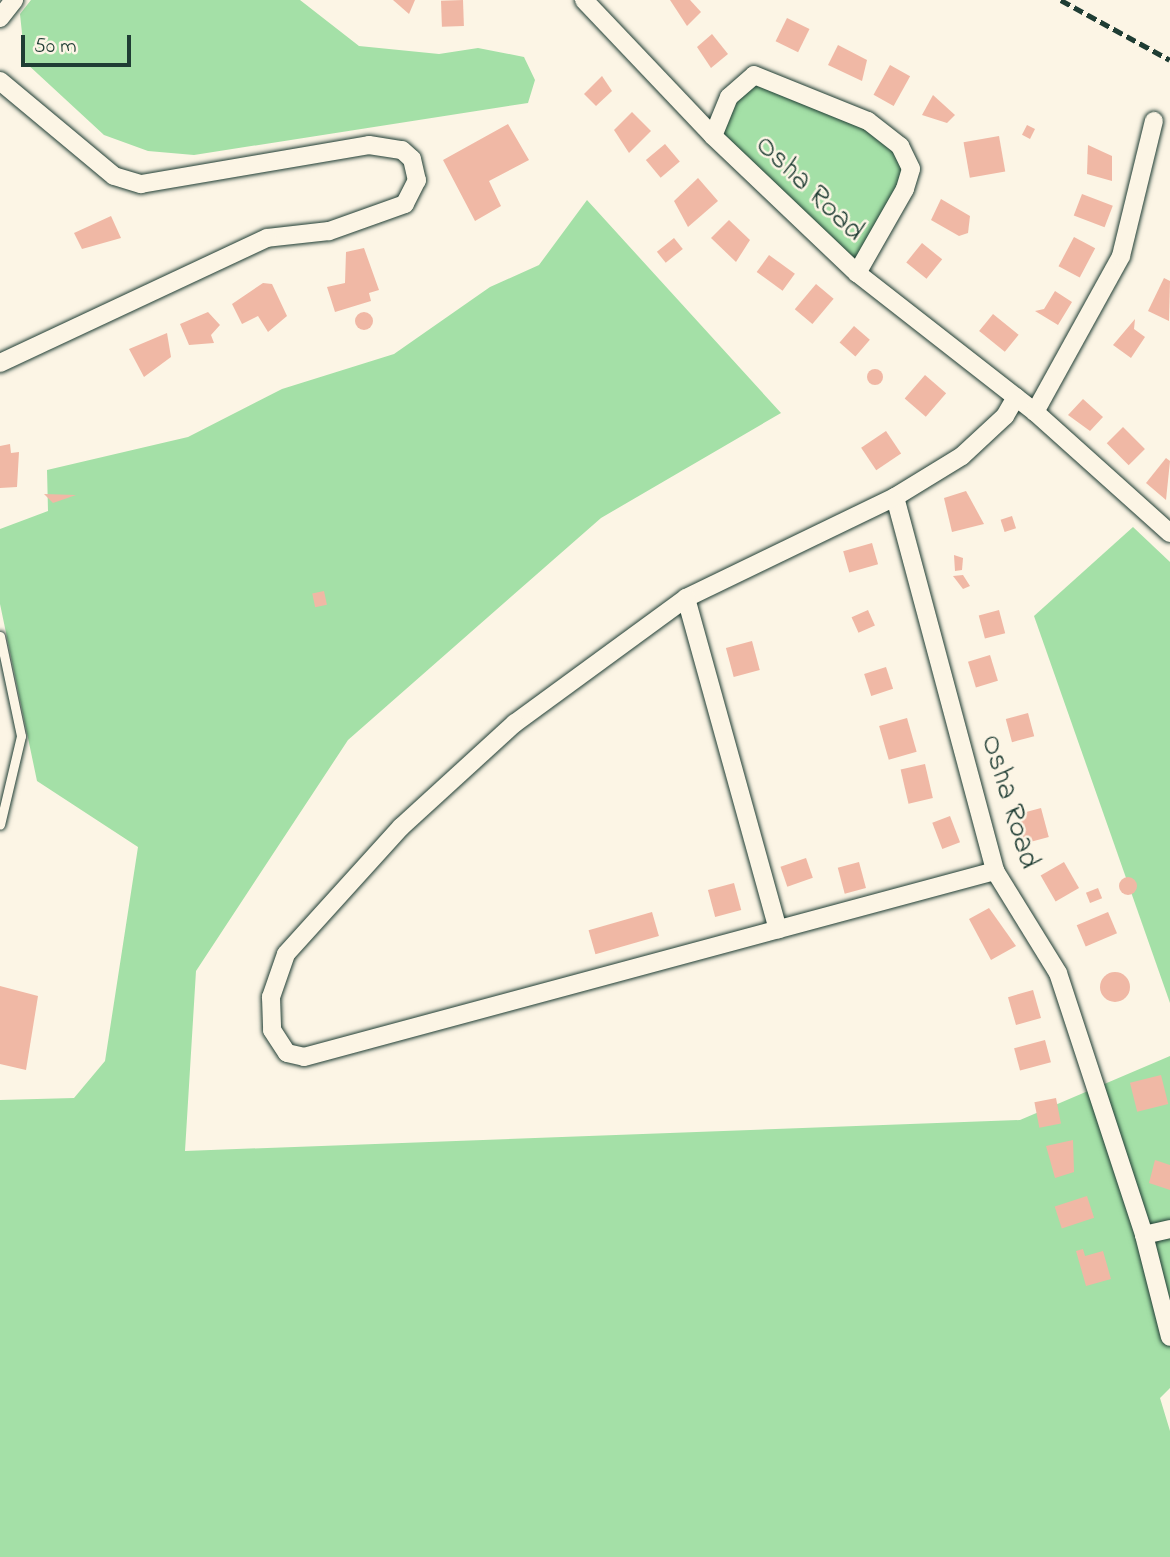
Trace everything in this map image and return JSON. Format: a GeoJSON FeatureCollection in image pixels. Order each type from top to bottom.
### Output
{"type":"FeatureCollection","features":[{"type":"Feature","properties":{"kind":"street"},"geometry":{"type":"LineString","coordinates":[[0,18],[14,0]]}},
{"type":"Feature","properties":{"kind":"street","name":"Osha Road"},"geometry":{"type":"LineString","coordinates":[[584,0],[713,136],[857,274],[1035,412],[1170,533]]}},
{"type":"Feature","properties":{"kind":"street"},"geometry":{"type":"LineString","coordinates":[[713,136],[729,97],[754,75],[869,121],[900,146],[911,169],[905,189],[857,274]]}},
{"type":"Feature","properties":{"kind":"street"},"geometry":{"type":"LineString","coordinates":[[0,81],[114,176],[141,184],[369,145],[402,150],[412,159],[417,180],[405,204],[330,231],[267,238],[0,363]]}},
{"type":"Feature","properties":{"kind":"street"},"geometry":{"type":"LineString","coordinates":[[1035,412],[1121,256],[1154,121]]}},
{"type":"Feature","properties":{"kind":"street"},"geometry":{"type":"LineString","coordinates":[[995,871],[304,1057],[287,1053],[272,1030],[271,998],[286,954],[401,827],[515,723],[686,598],[895,497],[962,456],[1005,416],[1016,397]]}},
{"type":"Feature","properties":{"kind":"street","name":"Osha Road"},"geometry":{"type":"LineString","coordinates":[[895,497],[995,871],[1058,973],[1144,1235],[1170,1338]]}},
{"type":"Feature","properties":{"kind":"street"},"geometry":{"type":"LineString","coordinates":[[686,598],[778,929]]}},
{"type":"Feature","properties":{"kind":"street"},"geometry":{"type":"LineString","coordinates":[[1144,1235],[1170,1229]]}},
{"type":"Feature","properties":{"kind":"lane"},"geometry":{"type":"LineString","coordinates":[[0,636],[21,737],[0,825]]}},
{"type":"Feature","properties":{"kind":"green space"},"geometry":{"type":"Polygon","coordinates":[[[31,0],[300,0],[359,46],[439,54],[478,48],[524,57],[535,80],[528,103],[194,155],[148,151],[104,135],[25,62],[20,14],[31,0]]]}},
{"type":"Feature","properties":{"kind":"green space"},"geometry":{"type":"Polygon","coordinates":[[[754,75],[868,121],[911,169],[857,273],[713,136],[754,75]]]}},
{"type":"Feature","properties":{"kind":"green space"},"geometry":{"type":"Polygon","coordinates":[[[587,200],[781,413],[601,518],[348,740],[196,971],[185,1151],[1020,1120],[1170,1056],[1170,1388],[1160,1398],[1170,1431],[1170,1557],[0,1557],[0,1100],[74,1098],[105,1061],[138,847],[37,781],[0,604],[0,529],[48,511],[47,470],[188,437],[282,389],[394,354],[490,287],[539,265],[587,200]]]}},
{"type":"Feature","properties":{"kind":"green space"},"geometry":{"type":"Polygon","coordinates":[[[1133,527],[1170,562],[1170,1003],[1034,616],[1133,527]]]}},
{"type":"Feature","properties":{"kind":"building"},"geometry":{"type":"Polygon","coordinates":[[[393,0],[415,0],[409,14],[393,0]]]}},
{"type":"Feature","properties":{"kind":"building"},"geometry":{"type":"Polygon","coordinates":[[[463,0],[464,26],[442,27],[441,1],[463,0]]]}},
{"type":"Feature","properties":{"kind":"building"},"geometry":{"type":"Polygon","coordinates":[[[670,0],[690,0],[701,12],[687,26],[670,0]]]}},
{"type":"Feature","properties":{"kind":"building"},"geometry":{"type":"Polygon","coordinates":[[[787,18],[809,29],[798,52],[776,41],[787,18]]]}},
{"type":"Feature","properties":{"kind":"building"},"geometry":{"type":"Polygon","coordinates":[[[712,34],[728,54],[711,68],[697,47],[712,34]]]}},
{"type":"Feature","properties":{"kind":"building"},"geometry":{"type":"Polygon","coordinates":[[[838,45],[867,60],[862,81],[828,65],[838,45]]]}},
{"type":"Feature","properties":{"kind":"building"},"geometry":{"type":"Polygon","coordinates":[[[890,65],[910,76],[894,106],[874,95],[890,65]]]}},
{"type":"Feature","properties":{"kind":"building"},"geometry":{"type":"Polygon","coordinates":[[[602,76],[612,91],[596,106],[584,94],[602,76]]]}},
{"type":"Feature","properties":{"kind":"building"},"geometry":{"type":"Polygon","coordinates":[[[933,95],[955,115],[947,123],[922,115],[933,95]]]}},
{"type":"Feature","properties":{"kind":"building"},"geometry":{"type":"Polygon","coordinates":[[[632,112],[651,131],[629,153],[614,130],[632,112]]]}},
{"type":"Feature","properties":{"kind":"building"},"geometry":{"type":"Polygon","coordinates":[[[508,124],[529,160],[489,181],[501,206],[475,221],[443,160],[508,124]]]}},
{"type":"Feature","properties":{"kind":"building"},"geometry":{"type":"Polygon","coordinates":[[[1027,125],[1035,129],[1030,139],[1022,135],[1027,125]]]}},
{"type":"Feature","properties":{"kind":"building"},"geometry":{"type":"Polygon","coordinates":[[[999,136],[1005,171],[970,178],[964,142],[999,136]]]}},
{"type":"Feature","properties":{"kind":"building"},"geometry":{"type":"Polygon","coordinates":[[[665,144],[680,162],[661,178],[646,160],[665,144]]]}},
{"type":"Feature","properties":{"kind":"building"},"geometry":{"type":"Polygon","coordinates":[[[1088,145],[1112,156],[1112,181],[1087,174],[1088,145]]]}},
{"type":"Feature","properties":{"kind":"building"},"geometry":{"type":"Polygon","coordinates":[[[698,178],[718,201],[688,227],[674,201],[698,178]]]}},
{"type":"Feature","properties":{"kind":"building"},"geometry":{"type":"Polygon","coordinates":[[[1082,194],[1113,206],[1105,227],[1074,215],[1082,194]]]}},
{"type":"Feature","properties":{"kind":"building"},"geometry":{"type":"Polygon","coordinates":[[[941,199],[970,216],[968,233],[959,236],[931,220],[941,199]]]}},
{"type":"Feature","properties":{"kind":"building"},"geometry":{"type":"Polygon","coordinates":[[[111,216],[121,238],[82,249],[74,233],[111,216]]]}},
{"type":"Feature","properties":{"kind":"building"},"geometry":{"type":"Polygon","coordinates":[[[729,220],[750,240],[736,262],[711,238],[729,220]]]}},
{"type":"Feature","properties":{"kind":"building"},"geometry":{"type":"Polygon","coordinates":[[[1074,237],[1095,248],[1080,277],[1059,266],[1074,237]]]}},
{"type":"Feature","properties":{"kind":"building"},"geometry":{"type":"Polygon","coordinates":[[[674,238],[683,249],[666,263],[657,252],[674,238]]]}},
{"type":"Feature","properties":{"kind":"building"},"geometry":{"type":"Polygon","coordinates":[[[922,243],[942,259],[926,279],[906,262],[922,243]]]}},
{"type":"Feature","properties":{"kind":"building"},"geometry":{"type":"Polygon","coordinates":[[[364,248],[379,290],[369,293],[371,301],[335,312],[327,287],[345,283],[346,252],[364,248]]]}},
{"type":"Feature","properties":{"kind":"building"},"geometry":{"type":"Polygon","coordinates":[[[769,255],[795,274],[783,291],[757,272],[769,255]]]}},
{"type":"Feature","properties":{"kind":"building"},"geometry":{"type":"Polygon","coordinates":[[[1164,278],[1170,281],[1169,321],[1148,311],[1164,278]]]}},
{"type":"Feature","properties":{"kind":"building"},"geometry":{"type":"Polygon","coordinates":[[[263,283],[272,284],[287,316],[268,332],[258,316],[242,324],[232,304],[263,283]]]}},
{"type":"Feature","properties":{"kind":"building"},"geometry":{"type":"Polygon","coordinates":[[[816,284],[834,299],[812,324],[795,309],[816,284]]]}},
{"type":"Feature","properties":{"kind":"building"},"geometry":{"type":"Polygon","coordinates":[[[1055,291],[1072,302],[1058,325],[1035,311],[1044,309],[1055,291]]]}},
{"type":"Feature","properties":{"kind":"building"},"geometry":{"type":"Polygon","coordinates":[[[208,312],[220,325],[211,335],[214,343],[189,345],[180,324],[208,312]]]}},
{"type":"Feature","properties":{"kind":"building"},"geometry":{"type":"Polygon","coordinates":[[[364,312],[370,315],[373,321],[370,327],[364,330],[358,327],[355,321],[358,315],[364,312]]]}},
{"type":"Feature","properties":{"kind":"building"},"geometry":{"type":"Polygon","coordinates":[[[993,314],[1019,335],[1005,352],[979,331],[993,314]]]}},
{"type":"Feature","properties":{"kind":"building"},"geometry":{"type":"Polygon","coordinates":[[[1135,319],[1134,329],[1145,337],[1131,358],[1113,345],[1135,319]]]}},
{"type":"Feature","properties":{"kind":"building"},"geometry":{"type":"Polygon","coordinates":[[[854,326],[870,340],[855,356],[840,343],[854,326]]]}},
{"type":"Feature","properties":{"kind":"building"},"geometry":{"type":"Polygon","coordinates":[[[167,333],[171,357],[144,377],[129,349],[167,333]]]}},
{"type":"Feature","properties":{"kind":"building"},"geometry":{"type":"Polygon","coordinates":[[[872,369],[878,369],[883,377],[881,383],[872,385],[867,380],[867,374],[872,369]]]}},
{"type":"Feature","properties":{"kind":"building"},"geometry":{"type":"Polygon","coordinates":[[[925,375],[946,393],[926,417],[905,398],[925,375]]]}},
{"type":"Feature","properties":{"kind":"building"},"geometry":{"type":"Polygon","coordinates":[[[1083,399],[1103,417],[1090,431],[1068,415],[1083,399]]]}},
{"type":"Feature","properties":{"kind":"building"},"geometry":{"type":"Polygon","coordinates":[[[1123,427],[1145,449],[1129,465],[1107,443],[1123,427]]]}},
{"type":"Feature","properties":{"kind":"building"},"geometry":{"type":"Polygon","coordinates":[[[886,431],[901,453],[876,470],[861,448],[886,431]]]}},
{"type":"Feature","properties":{"kind":"building"},"geometry":{"type":"Polygon","coordinates":[[[10,444],[11,453],[19,452],[17,487],[0,488],[0,446],[10,444]]]}},
{"type":"Feature","properties":{"kind":"building"},"geometry":{"type":"Polygon","coordinates":[[[1166,458],[1170,461],[1166,500],[1146,483],[1166,458]]]}},
{"type":"Feature","properties":{"kind":"building"},"geometry":{"type":"Polygon","coordinates":[[[966,491],[984,524],[952,532],[944,498],[966,491]]]}},
{"type":"Feature","properties":{"kind":"building"},"geometry":{"type":"Polygon","coordinates":[[[44,494],[76,495],[53,503],[44,494]]]}},
{"type":"Feature","properties":{"kind":"building"},"geometry":{"type":"Polygon","coordinates":[[[1012,516],[1016,528],[1005,532],[1001,520],[1012,516]]]}},
{"type":"Feature","properties":{"kind":"building"},"geometry":{"type":"Polygon","coordinates":[[[872,543],[878,564],[849,572],[843,551],[872,543]]]}},
{"type":"Feature","properties":{"kind":"building"},"geometry":{"type":"Polygon","coordinates":[[[954,555],[963,558],[962,570],[955,571],[954,555]]]}},
{"type":"Feature","properties":{"kind":"building"},"geometry":{"type":"Polygon","coordinates":[[[963,575],[970,586],[963,589],[953,576],[963,575]]]}},
{"type":"Feature","properties":{"kind":"building"},"geometry":{"type":"Polygon","coordinates":[[[324,591],[327,605],[315,607],[312,593],[324,591]]]}},
{"type":"Feature","properties":{"kind":"building"},"geometry":{"type":"Polygon","coordinates":[[[868,610],[875,626],[858,633],[852,617],[868,610]]]}},
{"type":"Feature","properties":{"kind":"building"},"geometry":{"type":"Polygon","coordinates":[[[999,610],[1005,633],[985,639],[979,615],[999,610]]]}},
{"type":"Feature","properties":{"kind":"building"},"geometry":{"type":"Polygon","coordinates":[[[752,641],[760,670],[734,677],[726,648],[752,641]]]}},
{"type":"Feature","properties":{"kind":"building"},"geometry":{"type":"Polygon","coordinates":[[[990,655],[998,681],[976,688],[968,662],[990,655]]]}},
{"type":"Feature","properties":{"kind":"building"},"geometry":{"type":"Polygon","coordinates":[[[886,667],[893,689],[871,696],[864,674],[886,667]]]}},
{"type":"Feature","properties":{"kind":"building"},"geometry":{"type":"Polygon","coordinates":[[[1028,713],[1034,736],[1012,742],[1006,719],[1028,713]]]}},
{"type":"Feature","properties":{"kind":"building"},"geometry":{"type":"Polygon","coordinates":[[[907,718],[917,752],[889,760],[879,726],[907,718]]]}},
{"type":"Feature","properties":{"kind":"building"},"geometry":{"type":"Polygon","coordinates":[[[925,764],[933,798],[909,804],[901,770],[925,764]]]}},
{"type":"Feature","properties":{"kind":"building"},"geometry":{"type":"Polygon","coordinates":[[[1041,808],[1049,837],[1024,844],[1016,815],[1041,808]]]}},
{"type":"Feature","properties":{"kind":"building"},"geometry":{"type":"Polygon","coordinates":[[[950,816],[960,842],[942,849],[932,823],[950,816]]]}},
{"type":"Feature","properties":{"kind":"building"},"geometry":{"type":"Polygon","coordinates":[[[806,858],[813,878],[787,887],[780,867],[806,858]]]}},
{"type":"Feature","properties":{"kind":"building"},"geometry":{"type":"Polygon","coordinates":[[[859,862],[866,888],[845,894],[838,868],[859,862]]]}},
{"type":"Feature","properties":{"kind":"building"},"geometry":{"type":"Polygon","coordinates":[[[1064,862],[1079,888],[1056,901],[1041,876],[1064,862]]]}},
{"type":"Feature","properties":{"kind":"building"},"geometry":{"type":"Polygon","coordinates":[[[1124,877],[1132,877],[1137,886],[1135,893],[1124,895],[1119,890],[1119,882],[1124,877]]]}},
{"type":"Feature","properties":{"kind":"building"},"geometry":{"type":"Polygon","coordinates":[[[734,883],[741,910],[715,917],[708,890],[734,883]]]}},
{"type":"Feature","properties":{"kind":"building"},"geometry":{"type":"Polygon","coordinates":[[[1098,888],[1102,898],[1090,903],[1086,893],[1098,888]]]}},
{"type":"Feature","properties":{"kind":"building"},"geometry":{"type":"Polygon","coordinates":[[[989,908],[1016,946],[991,960],[969,919],[989,908]]]}},
{"type":"Feature","properties":{"kind":"building"},"geometry":{"type":"Polygon","coordinates":[[[652,912],[659,936],[595,954],[589,930],[652,912]]]}},
{"type":"Feature","properties":{"kind":"building"},"geometry":{"type":"Polygon","coordinates":[[[1108,912],[1117,933],[1086,946],[1077,925],[1108,912]]]}},
{"type":"Feature","properties":{"kind":"building"},"geometry":{"type":"Polygon","coordinates":[[[1115,972],[1126,976],[1130,987],[1126,998],[1115,1002],[1104,998],[1100,987],[1104,976],[1115,972]]]}},
{"type":"Feature","properties":{"kind":"building"},"geometry":{"type":"Polygon","coordinates":[[[0,986],[38,996],[26,1070],[0,1064],[0,986]]]}},
{"type":"Feature","properties":{"kind":"building"},"geometry":{"type":"Polygon","coordinates":[[[1033,990],[1041,1018],[1016,1025],[1008,997],[1033,990]]]}},
{"type":"Feature","properties":{"kind":"building"},"geometry":{"type":"Polygon","coordinates":[[[1045,1040],[1051,1062],[1020,1070],[1014,1048],[1045,1040]]]}},
{"type":"Feature","properties":{"kind":"building"},"geometry":{"type":"Polygon","coordinates":[[[1161,1075],[1168,1104],[1137,1112],[1130,1083],[1161,1075]]]}},
{"type":"Feature","properties":{"kind":"building"},"geometry":{"type":"Polygon","coordinates":[[[1056,1098],[1061,1124],[1039,1128],[1034,1102],[1056,1098]]]}},
{"type":"Feature","properties":{"kind":"building"},"geometry":{"type":"Polygon","coordinates":[[[1073,1140],[1074,1172],[1055,1178],[1046,1146],[1073,1140]]]}},
{"type":"Feature","properties":{"kind":"building"},"geometry":{"type":"Polygon","coordinates":[[[1155,1160],[1170,1165],[1170,1190],[1149,1183],[1155,1160]]]}},
{"type":"Feature","properties":{"kind":"building"},"geometry":{"type":"Polygon","coordinates":[[[1087,1196],[1094,1218],[1062,1228],[1055,1207],[1087,1196]]]}},
{"type":"Feature","properties":{"kind":"building"},"geometry":{"type":"Polygon","coordinates":[[[1083,1249],[1085,1256],[1103,1251],[1111,1279],[1086,1286],[1076,1251],[1083,1249]]]}},
{"type":"Feature","properties":{"kind":"railway"},"geometry":{"type":"LineString","coordinates":[[1061,0],[1170,60]]}}]}
